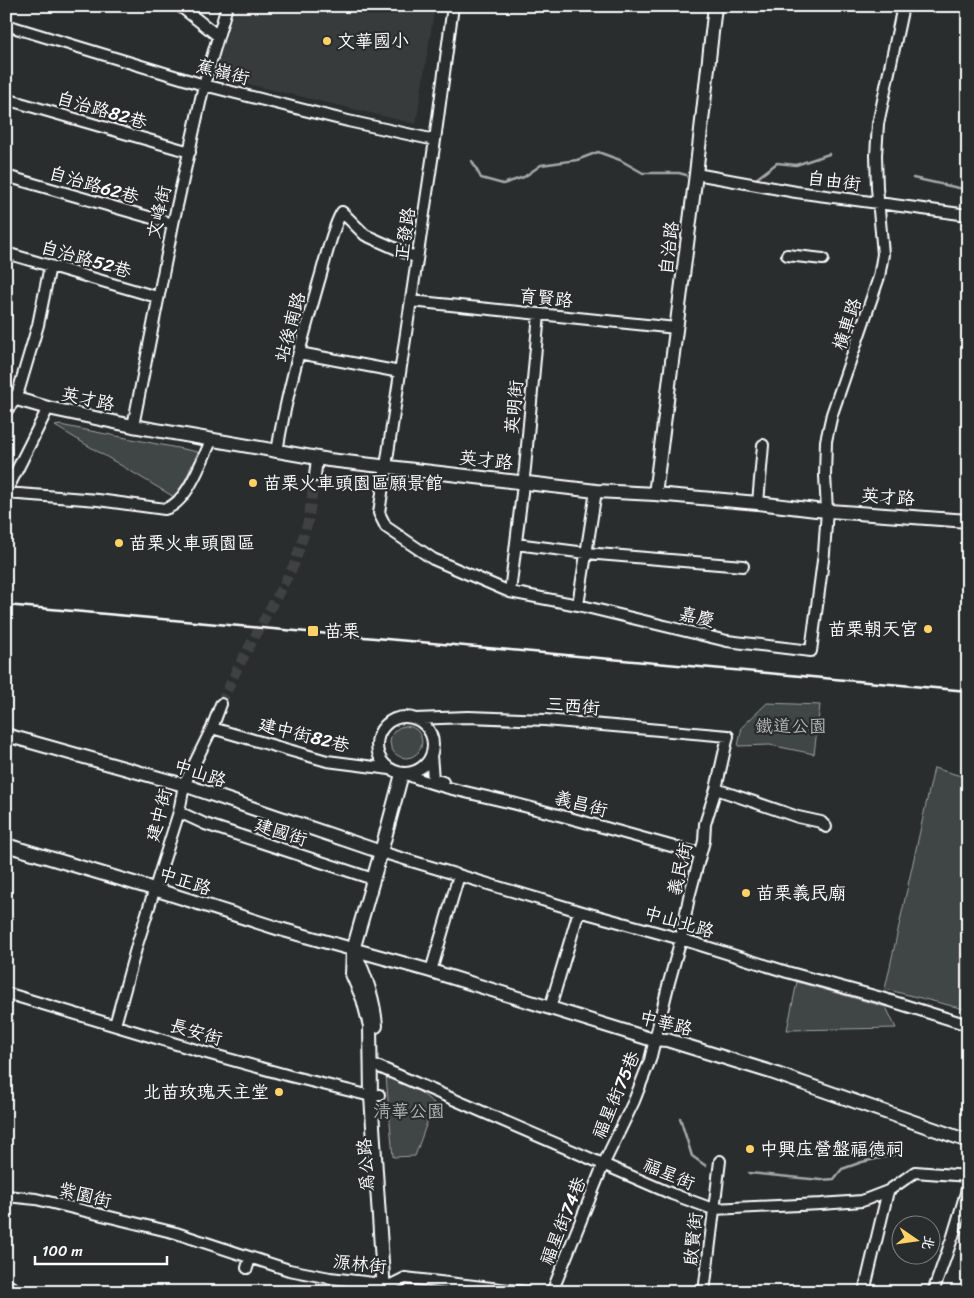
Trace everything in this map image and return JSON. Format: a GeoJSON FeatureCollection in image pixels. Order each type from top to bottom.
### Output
{"type":"FeatureCollection","features":[{"type":"Feature","properties":{"kind":"street"},"geometry":{"type":"LineString","coordinates":[[180,6],[218,36]]}},
{"type":"Feature","properties":{"kind":"street","name":"文峰街"},"geometry":{"type":"LineString","coordinates":[[133,426],[157,297],[204,85],[227,6]]}},
{"type":"Feature","properties":{"kind":"street","name":"正發路"},"geometry":{"type":"LineString","coordinates":[[453,6],[412,300],[379,513],[386,527],[433,559],[510,592]]}},
{"type":"Feature","properties":{"kind":"street","name":"自治路"},"geometry":{"type":"LineString","coordinates":[[655,494],[697,175],[715,6]]}},
{"type":"Feature","properties":{"kind":"street","name":"橫車路"},"geometry":{"type":"LineString","coordinates":[[810,651],[824,552],[827,510],[825,476],[826,440],[832,414],[879,277],[884,254],[878,202],[876,156],[878,124],[903,6]]}},
{"type":"Feature","properties":{"kind":"street","name":"蕉嶺街"},"geometry":{"type":"LineString","coordinates":[[6,25],[204,85],[348,121],[435,140]]}},
{"type":"Feature","properties":{"kind":"street","name":"自治路82巷"},"geometry":{"type":"LineString","coordinates":[[6,99],[190,152]]}},
{"type":"Feature","properties":{"kind":"street","name":"自由街"},"geometry":{"type":"LineString","coordinates":[[697,175],[796,192],[968,216]]}},
{"type":"Feature","properties":{"kind":"street","name":"自治路62巷"},"geometry":{"type":"LineString","coordinates":[[6,176],[173,224]]}},
{"type":"Feature","properties":{"kind":"street","name":"站後南路"},"geometry":{"type":"LineString","coordinates":[[277,452],[299,353],[324,263],[342,212],[365,234],[417,258]]}},
{"type":"Feature","properties":{"kind":"street","name":"自治路52巷"},"geometry":{"type":"LineString","coordinates":[[6,253],[157,297]]}},
{"type":"Feature","properties":{"kind":"street"},"geometry":{"type":"LineString","coordinates":[[787,255],[823,259]]}},
{"type":"Feature","properties":{"kind":"street"},"geometry":{"type":"LineString","coordinates":[[6,411],[38,325],[50,266]]}},
{"type":"Feature","properties":{"kind":"street","name":"育賢路"},"geometry":{"type":"LineString","coordinates":[[412,300],[676,328]]}},
{"type":"Feature","properties":{"kind":"street","name":"英明街"},"geometry":{"type":"LineString","coordinates":[[510,592],[523,482],[538,314]]}},
{"type":"Feature","properties":{"kind":"street"},"geometry":{"type":"LineString","coordinates":[[299,353],[400,372]]}},
{"type":"Feature","properties":{"kind":"street","name":"英才路"},"geometry":{"type":"LineString","coordinates":[[11,397],[48,408],[133,426],[277,452],[387,467],[596,491],[655,494],[816,510],[968,521]]}},
{"type":"Feature","properties":{"kind":"street"},"geometry":{"type":"LineString","coordinates":[[48,408],[6,493],[98,500],[165,509],[171,508],[182,498],[212,439]]}},
{"type":"Feature","properties":{"kind":"street"},"geometry":{"type":"LineString","coordinates":[[758,503],[764,445]]}},
{"type":"Feature","properties":{"kind":"street"},"geometry":{"type":"LineString","coordinates":[[315,476],[318,458]]}},
{"type":"Feature","properties":{"kind":"street"},"geometry":{"type":"LineString","coordinates":[[578,606],[596,491]]}},
{"type":"Feature","properties":{"kind":"street"},"geometry":{"type":"LineString","coordinates":[[516,544],[586,553],[743,566]]}},
{"type":"Feature","properties":{"kind":"street","name":"嘉慶"},"geometry":{"type":"LineString","coordinates":[[510,592],[727,641],[810,651]]}},
{"type":"Feature","properties":{"kind":"street","name":"建中街"},"geometry":{"type":"LineString","coordinates":[[115,1025],[154,889],[179,812],[184,785],[212,728],[221,704]]}},
{"type":"Feature","properties":{"kind":"street"},"geometry":{"type":"LineString","coordinates":[[405,717],[423,723],[429,730],[432,738],[431,756],[428,763],[421,768],[399,772],[383,764],[377,747],[381,730],[387,723],[396,718],[405,717]]}},
{"type":"Feature","properties":{"kind":"street","name":"三西街"},"geometry":{"type":"LineString","coordinates":[[415,719],[468,717],[545,720],[728,736]]}},
{"type":"Feature","properties":{"kind":"street","name":"建中街82巷"},"geometry":{"type":"LineString","coordinates":[[212,728],[327,761],[399,772],[425,782],[452,789]]}},
{"type":"Feature","properties":{"kind":"street","name":"中山路"},"geometry":{"type":"LineString","coordinates":[[6,735],[184,785],[381,852]]}},
{"type":"Feature","properties":{"kind":"street","name":"義民街"},"geometry":{"type":"LineString","coordinates":[[656,1039],[668,986],[682,939],[689,897],[704,841],[705,824],[716,789],[728,736]]}},
{"type":"Feature","properties":{"kind":"street"},"geometry":{"type":"LineString","coordinates":[[431,756],[432,779],[443,782],[452,789]]}},
{"type":"Feature","properties":{"kind":"street"},"geometry":{"type":"LineString","coordinates":[[353,950],[381,852],[399,772]]}},
{"type":"Feature","properties":{"kind":"street","name":"義昌街"},"geometry":{"type":"LineString","coordinates":[[452,789],[522,805],[700,854]]}},
{"type":"Feature","properties":{"kind":"street"},"geometry":{"type":"LineString","coordinates":[[716,789],[798,817],[821,822],[826,827]]}},
{"type":"Feature","properties":{"kind":"street","name":"建國街"},"geometry":{"type":"LineString","coordinates":[[179,812],[205,824],[373,879]]}},
{"type":"Feature","properties":{"kind":"street","name":"中正路"},"geometry":{"type":"LineString","coordinates":[[6,845],[154,889],[280,930],[353,950]]}},
{"type":"Feature","properties":{"kind":"street","name":"中山北路"},"geometry":{"type":"LineString","coordinates":[[381,852],[579,911],[682,939],[968,1025]]}},
{"type":"Feature","properties":{"kind":"street"},"geometry":{"type":"LineString","coordinates":[[431,971],[459,875]]}},
{"type":"Feature","properties":{"kind":"street"},"geometry":{"type":"LineString","coordinates":[[550,1008],[579,911]]}},
{"type":"Feature","properties":{"kind":"street","name":"中華路"},"geometry":{"type":"LineString","coordinates":[[353,950],[431,971],[656,1039],[667,1040],[762,1070],[968,1141]]}},
{"type":"Feature","properties":{"kind":"street","name":"為公路"},"geometry":{"type":"LineString","coordinates":[[353,950],[366,975],[374,1005],[375,1095],[387,1289]]}},
{"type":"Feature","properties":{"kind":"street","name":"長安街"},"geometry":{"type":"LineString","coordinates":[[6,993],[290,1076],[375,1095]]}},
{"type":"Feature","properties":{"kind":"street","name":"福星街75巷"},"geometry":{"type":"LineString","coordinates":[[604,1163],[634,1101],[656,1039]]}},
{"type":"Feature","properties":{"kind":"street","name":"福星街"},"geometry":{"type":"LineString","coordinates":[[375,1066],[604,1163],[672,1194],[713,1209],[862,1201],[888,1191],[915,1172],[968,1176]]}},
{"type":"Feature","properties":{"kind":"street","name":"啟賢街"},"geometry":{"type":"LineString","coordinates":[[704,1292],[720,1161]]}},
{"type":"Feature","properties":{"kind":"street","name":"福星街74巷"},"geometry":{"type":"LineString","coordinates":[[552,1292],[604,1163]]}},
{"type":"Feature","properties":{"kind":"street"},"geometry":{"type":"LineString","coordinates":[[933,1292],[968,1186]]}},
{"type":"Feature","properties":{"kind":"street"},"geometry":{"type":"LineString","coordinates":[[864,1292],[888,1191]]}},
{"type":"Feature","properties":{"kind":"street","name":"紫園街"},"geometry":{"type":"LineString","coordinates":[[6,1196],[36,1200],[176,1233],[249,1263]]}},
{"type":"Feature","properties":{"kind":"street","name":"源林街"},"geometry":{"type":"LineString","coordinates":[[249,1263],[387,1289],[406,1278],[526,1292]]}},
{"type":"Feature","properties":{"kind":"street"},"geometry":{"type":"LineString","coordinates":[[6,1284],[20,1292]]}},
{"type":"Feature","properties":{"kind":"shaded area","name":"文華國小"},"geometry":{"type":"Polygon","coordinates":[[[235,6],[435,6],[416,124],[214,76],[235,6]]]}},
{"type":"Feature","properties":{"kind":"green space"},"geometry":{"type":"Polygon","coordinates":[[[60,425],[198,452],[178,495],[174,497],[55,426],[60,425]]]}},
{"type":"Feature","properties":{"kind":"green space","name":"鐵道公園"},"geometry":{"type":"Polygon","coordinates":[[[767,703],[820,705],[814,754],[770,745],[738,746],[742,727],[767,703]]]}},
{"type":"Feature","properties":{"kind":"green space"},"geometry":{"type":"Polygon","coordinates":[[[406,726],[412,727],[417,731],[421,736],[421,748],[417,753],[412,757],[406,758],[400,757],[395,753],[391,748],[390,742],[391,736],[395,731],[400,727],[406,726]]]}},
{"type":"Feature","properties":{"kind":"green space"},"geometry":{"type":"Polygon","coordinates":[[[934,768],[968,778],[968,1010],[885,989],[934,768]]]}},
{"type":"Feature","properties":{"kind":"green space"},"geometry":{"type":"Polygon","coordinates":[[[797,982],[886,1007],[896,1028],[787,1030],[797,982]]]}},
{"type":"Feature","properties":{"kind":"green space","name":"清華公園"},"geometry":{"type":"Polygon","coordinates":[[[386,1076],[412,1086],[434,1103],[415,1156],[393,1157],[386,1076]]]}},
{"type":"Feature","properties":{"kind":"waterway"},"geometry":{"type":"LineString","coordinates":[[472,161],[481,178],[503,184],[524,177],[541,165],[577,160],[598,152],[620,160],[643,173],[679,173],[686,175]]}},
{"type":"Feature","properties":{"kind":"waterway"},"geometry":{"type":"LineString","coordinates":[[756,179],[777,163],[796,165],[829,154]]}},
{"type":"Feature","properties":{"kind":"waterway"},"geometry":{"type":"LineString","coordinates":[[913,178],[968,190]]}},
{"type":"Feature","properties":{"kind":"waterway"},"geometry":{"type":"LineString","coordinates":[[680,1118],[692,1156],[706,1166]]}},
{"type":"Feature","properties":{"kind":"waterway"},"geometry":{"type":"LineString","coordinates":[[749,1173],[821,1180],[834,1179],[842,1169],[862,1162],[902,1153]]}},
{"type":"Feature","properties":{"kind":"tunnel"},"geometry":{"type":"LineString","coordinates":[[221,704],[237,669],[294,565],[308,522],[315,476]]}},
{"type":"Feature","properties":{"kind":"railway"},"geometry":{"type":"LineString","coordinates":[[6,605],[968,691]]}},
{"type":"Feature","properties":{"kind":"place","name":"文華國小"},"geometry":{"type":"Point","coordinates":[327,41]}},
{"type":"Feature","properties":{"kind":"place","name":"苗栗火車頭園區願景館"},"geometry":{"type":"Point","coordinates":[253,483]}},
{"type":"Feature","properties":{"kind":"place","name":"苗栗火車頭園區"},"geometry":{"type":"Point","coordinates":[119,543]}},
{"type":"Feature","properties":{"kind":"place","name":"苗栗朝天宮"},"geometry":{"type":"Point","coordinates":[928,629]}},
{"type":"Feature","properties":{"kind":"place","name":"苗栗"},"geometry":{"type":"Point","coordinates":[313,631]}},
{"type":"Feature","properties":{"kind":"place","name":"苗栗義民廟"},"geometry":{"type":"Point","coordinates":[746,893]}},
{"type":"Feature","properties":{"kind":"place","name":"北苗玫瑰天主堂"},"geometry":{"type":"Point","coordinates":[279,1092]}},
{"type":"Feature","properties":{"kind":"place","name":"中興庒營盤福德祠"},"geometry":{"type":"Point","coordinates":[750,1149]}}]}
